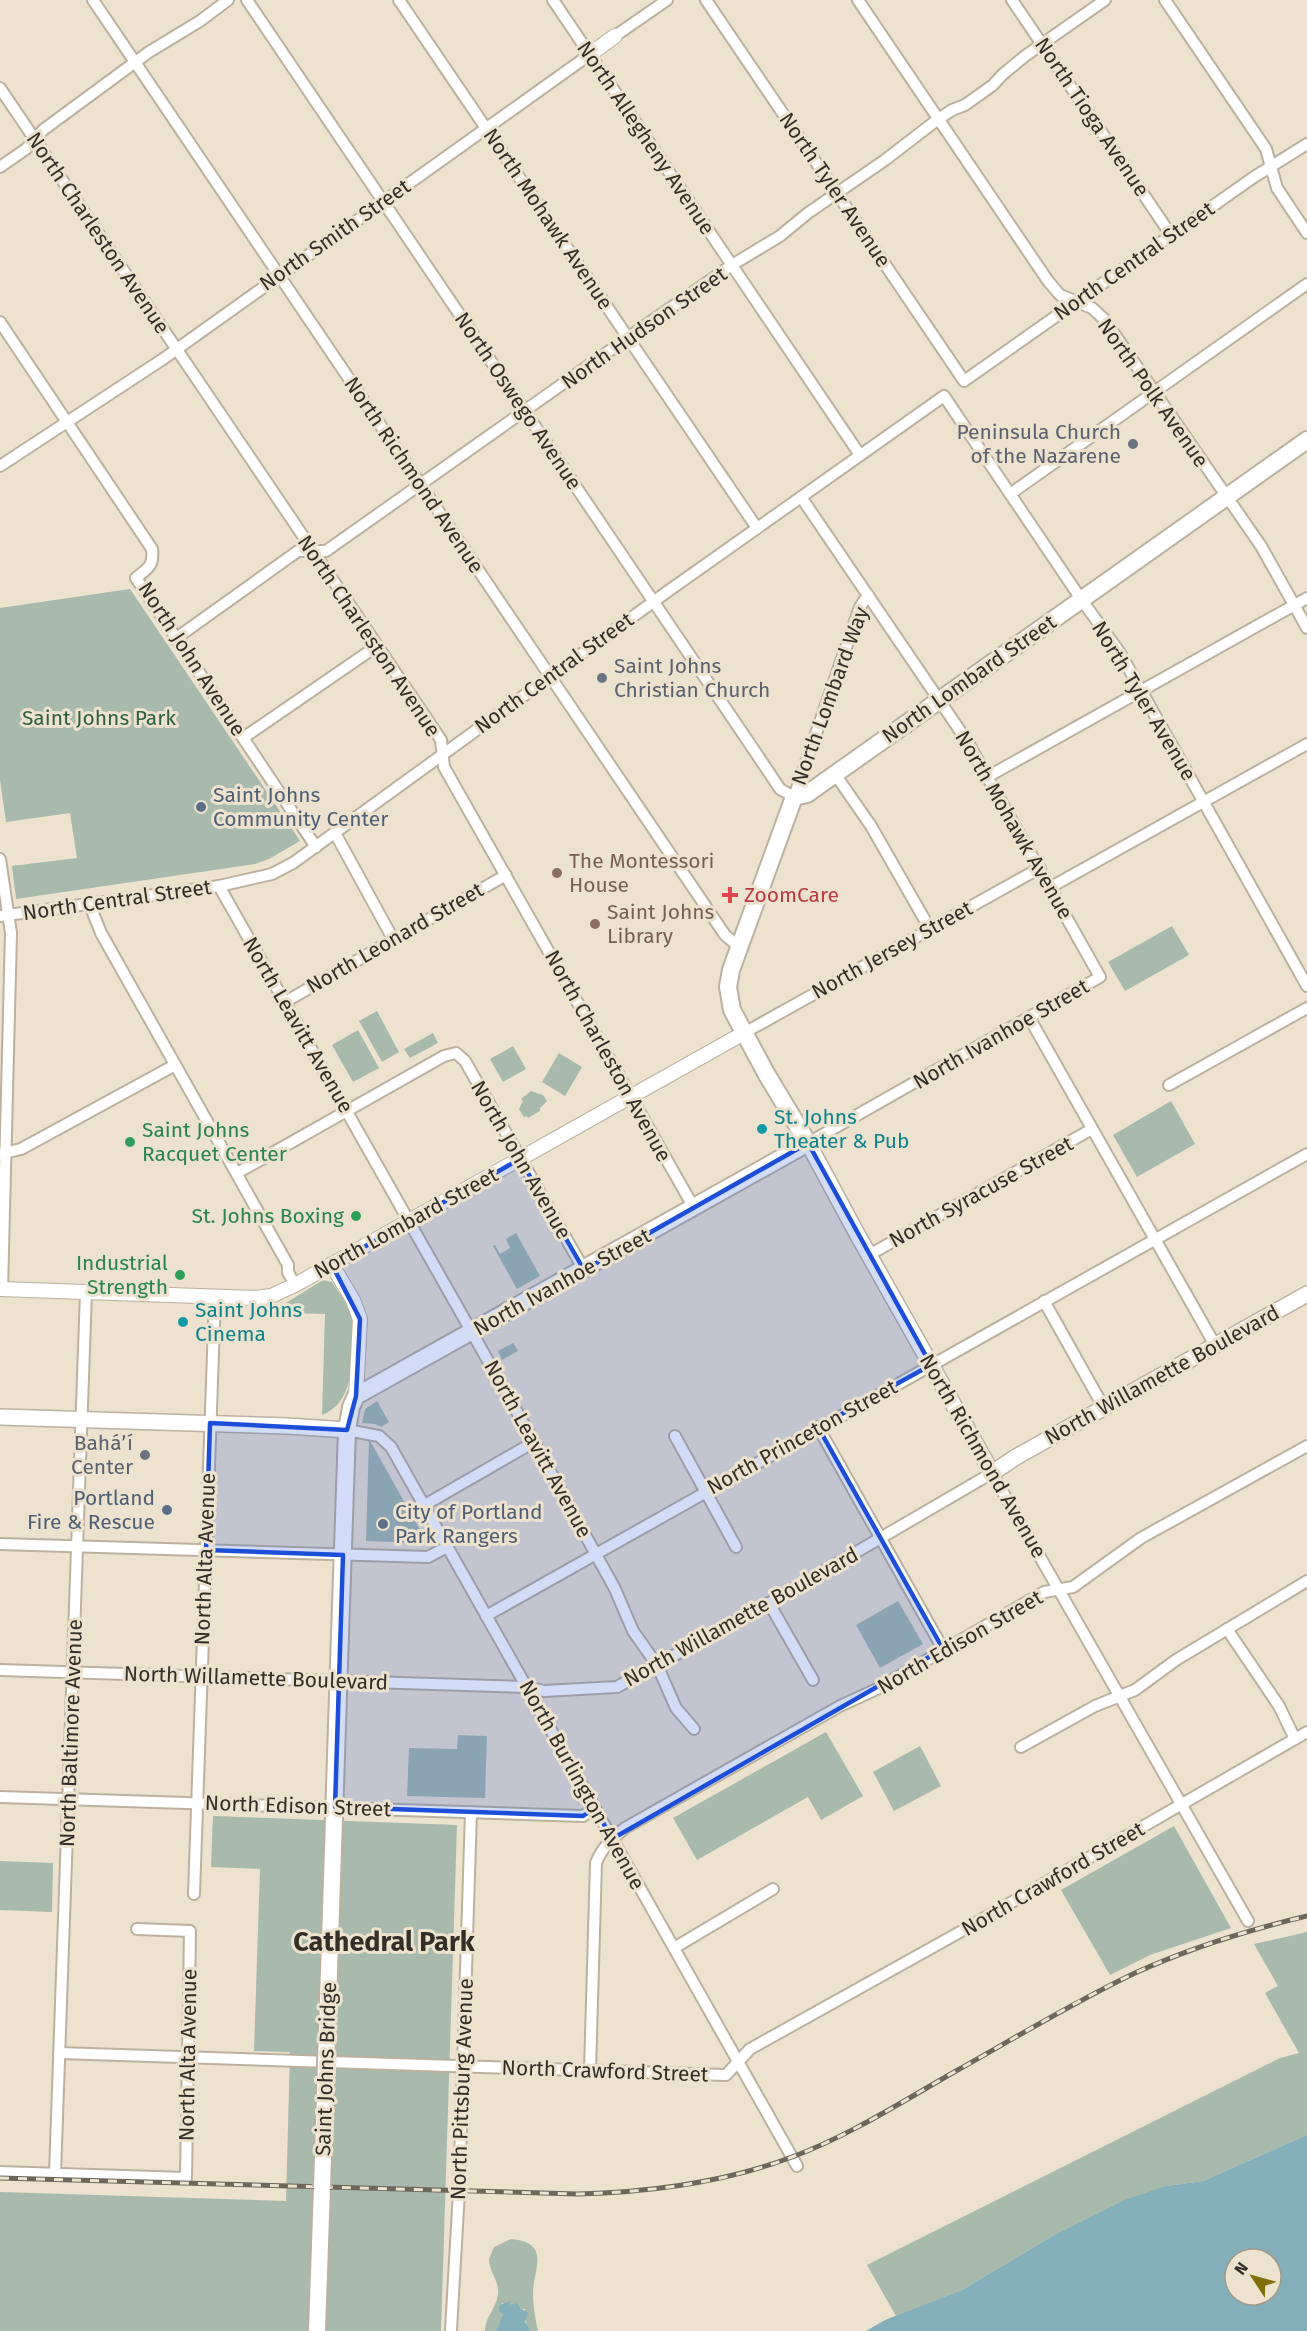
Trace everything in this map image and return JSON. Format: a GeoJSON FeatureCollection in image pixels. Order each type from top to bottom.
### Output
{"type":"FeatureCollection","features":[{"type":"Feature","properties":{"kind":"main road","name":"North Lombard Street"},"geometry":{"type":"LineString","coordinates":[[794,797],[807,794],[1307,440]]}},
{"type":"Feature","properties":{"kind":"main road"},"geometry":{"type":"LineString","coordinates":[[739,947],[794,797]]}},
{"type":"Feature","properties":{"kind":"main road","name":"North Richmond Avenue"},"geometry":{"type":"LineString","coordinates":[[739,947],[728,987],[729,1001],[744,1033],[992,1473]]}},
{"type":"Feature","properties":{"kind":"main road","name":"North Ivanhoe Street"},"geometry":{"type":"LineString","coordinates":[[356,1396],[808,1143]]}},
{"type":"Feature","properties":{"kind":"main road","name":"North Willamette Boulevard"},"geometry":{"type":"LineString","coordinates":[[992,1473],[1307,1294]]}},
{"type":"Feature","properties":{"kind":"main road"},"geometry":{"type":"LineString","coordinates":[[0,1417],[323,1427],[347,1430],[351,1407],[356,1396]]}},
{"type":"Feature","properties":{"kind":"main road","name":"Saint Johns Bridge"},"geometry":{"type":"LineString","coordinates":[[317,2331],[347,1430]]}},
{"type":"Feature","properties":{"kind":"street","name":"North Richmond Avenue"},"geometry":{"type":"LineString","coordinates":[[93,0],[725,935],[739,947]]}},
{"type":"Feature","properties":{"kind":"street"},"geometry":{"type":"LineString","coordinates":[[0,167],[26,149],[43,130],[228,0]]}},
{"type":"Feature","properties":{"kind":"street","name":"North Oswego Avenue"},"geometry":{"type":"LineString","coordinates":[[247,0],[780,789],[794,797]]}},
{"type":"Feature","properties":{"kind":"street","name":"North Mohawk Avenue"},"geometry":{"type":"LineString","coordinates":[[399,0],[757,528]]}},
{"type":"Feature","properties":{"kind":"street","name":"North Allegheny Avenue"},"geometry":{"type":"LineString","coordinates":[[553,0],[860,455]]}},
{"type":"Feature","properties":{"kind":"street","name":"North Smith Street"},"geometry":{"type":"LineString","coordinates":[[0,466],[177,349],[667,0]]}},
{"type":"Feature","properties":{"kind":"street","name":"North Tyler Avenue"},"geometry":{"type":"LineString","coordinates":[[706,0],[964,381]]}},
{"type":"Feature","properties":{"kind":"street","name":"North Polk Avenue"},"geometry":{"type":"LineString","coordinates":[[858,0],[1048,281],[1060,294],[1092,308],[1104,320],[1225,498],[1261,546],[1307,628]]}},
{"type":"Feature","properties":{"kind":"street","name":"North Tioga Avenue"},"geometry":{"type":"LineString","coordinates":[[1012,0],[1171,235]]}},
{"type":"Feature","properties":{"kind":"street","name":"North Hudson Street"},"geometry":{"type":"LineString","coordinates":[[175,639],[298,552],[326,551],[628,338],[732,266],[780,236],[937,120],[965,105],[993,85],[1025,56],[1105,0]]}},
{"type":"Feature","properties":{"kind":"street"},"geometry":{"type":"LineString","coordinates":[[1166,0],[1266,149],[1277,188],[1307,232]]}},
{"type":"Feature","properties":{"kind":"street","name":"North Charleston Avenue"},"geometry":{"type":"LineString","coordinates":[[0,88],[441,741],[444,767],[694,1208]]}},
{"type":"Feature","properties":{"kind":"street","name":"North Central Street"},"geometry":{"type":"LineString","coordinates":[[964,381],[1171,235],[1307,144]]}},
{"type":"Feature","properties":{"kind":"street"},"geometry":{"type":"LineString","coordinates":[[1010,494],[1307,284]]}},
{"type":"Feature","properties":{"kind":"street","name":"North John Avenue"},"geometry":{"type":"LineString","coordinates":[[0,322],[152,549],[153,560],[149,567],[136,578],[316,848]]}},
{"type":"Feature","properties":{"kind":"street","name":"North Tyler Avenue"},"geometry":{"type":"LineString","coordinates":[[944,396],[1081,599],[1113,642],[1307,986]]}},
{"type":"Feature","properties":{"kind":"street","name":"North Central Street"},"geometry":{"type":"LineString","coordinates":[[4,916],[219,886],[272,874],[316,848],[653,602],[944,396]]}},
{"type":"Feature","properties":{"kind":"street","name":"North Mohawk Avenue"},"geometry":{"type":"LineString","coordinates":[[801,496],[988,776],[1100,977]]}},
{"type":"Feature","properties":{"kind":"street","name":"North Lombard Way"},"geometry":{"type":"LineString","coordinates":[[794,797],[860,607],[868,595]]}},
{"type":"Feature","properties":{"kind":"street"},"geometry":{"type":"LineString","coordinates":[[988,776],[1307,598]]}},
{"type":"Feature","properties":{"kind":"street"},"geometry":{"type":"LineString","coordinates":[[243,738],[377,646]]}},
{"type":"Feature","properties":{"kind":"street"},"geometry":{"type":"LineString","coordinates":[[1051,887],[1307,744]]}},
{"type":"Feature","properties":{"kind":"street"},"geometry":{"type":"LineString","coordinates":[[835,774],[871,826],[930,929]]}},
{"type":"Feature","properties":{"kind":"street"},"geometry":{"type":"LineString","coordinates":[[335,833],[393,939]]}},
{"type":"Feature","properties":{"kind":"street"},"geometry":{"type":"LineString","coordinates":[[0,860],[4,916],[11,933],[4,1021],[1,1289]]}},
{"type":"Feature","properties":{"kind":"street","name":"North Jersey Street"},"geometry":{"type":"LineString","coordinates":[[744,1033],[1040,868]]}},
{"type":"Feature","properties":{"kind":"street","name":"North Leonard Street"},"geometry":{"type":"LineString","coordinates":[[285,1002],[506,875]]}},
{"type":"Feature","properties":{"kind":"street","name":"North Leavitt Avenue"},"geometry":{"type":"LineString","coordinates":[[219,886],[596,1553],[633,1631],[657,1665],[676,1708],[694,1729]]}},
{"type":"Feature","properties":{"kind":"street"},"geometry":{"type":"LineString","coordinates":[[89,903],[100,933],[288,1265],[288,1272],[295,1286]]}},
{"type":"Feature","properties":{"kind":"street","name":"North Ivanhoe Street"},"geometry":{"type":"LineString","coordinates":[[808,1143],[1030,1019],[1100,977]]}},
{"type":"Feature","properties":{"kind":"street"},"geometry":{"type":"LineString","coordinates":[[1169,1085],[1307,1008]]}},
{"type":"Feature","properties":{"kind":"street"},"geometry":{"type":"LineString","coordinates":[[1030,1019],[1215,1345]]}},
{"type":"Feature","properties":{"kind":"street","name":"North Lombard Street"},"geometry":{"type":"LineString","coordinates":[[1,1289],[264,1298],[295,1286],[744,1033]]}},
{"type":"Feature","properties":{"kind":"street","name":"North John Avenue"},"geometry":{"type":"LineString","coordinates":[[347,1110],[444,1056],[456,1053],[465,1061],[584,1270]]}},
{"type":"Feature","properties":{"kind":"street"},"geometry":{"type":"LineString","coordinates":[[2,1154],[21,1149],[175,1065]]}},
{"type":"Feature","properties":{"kind":"street"},"geometry":{"type":"LineString","coordinates":[[237,1173],[347,1110]]}},
{"type":"Feature","properties":{"kind":"street","name":"North Syracuse Street"},"geometry":{"type":"LineString","coordinates":[[869,1255],[1092,1129]]}},
{"type":"Feature","properties":{"kind":"street","name":"North Princeton Street"},"geometry":{"type":"LineString","coordinates":[[486,1616],[818,1427],[1307,1154]]}},
{"type":"Feature","properties":{"kind":"street"},"geometry":{"type":"LineString","coordinates":[[332,1265],[353,1300],[360,1319],[360,1364],[356,1396]]}},
{"type":"Feature","properties":{"kind":"street","name":"North Baltimore Avenue"},"geometry":{"type":"LineString","coordinates":[[55,2174],[86,1293]]}},
{"type":"Feature","properties":{"kind":"street","name":"North Alta Avenue"},"geometry":{"type":"LineString","coordinates":[[194,1894],[214,1296]]}},
{"type":"Feature","properties":{"kind":"street"},"geometry":{"type":"LineString","coordinates":[[1044,1301],[1104,1408]]}},
{"type":"Feature","properties":{"kind":"street"},"geometry":{"type":"LineString","coordinates":[[818,1427],[943,1649]]}},
{"type":"Feature","properties":{"kind":"street","name":"North Burlington Avenue"},"geometry":{"type":"LineString","coordinates":[[347,1430],[370,1433],[386,1440],[797,2166]]}},
{"type":"Feature","properties":{"kind":"street"},"geometry":{"type":"LineString","coordinates":[[675,1436],[735,1547]]}},
{"type":"Feature","properties":{"kind":"street"},"geometry":{"type":"LineString","coordinates":[[423,1506],[534,1442]]}},
{"type":"Feature","properties":{"kind":"street","name":"North Edison Street"},"geometry":{"type":"LineString","coordinates":[[612,1839],[625,1828],[840,1706],[877,1689],[1044,1592],[1072,1587],[1141,1538],[1307,1446]]}},
{"type":"Feature","properties":{"kind":"street","name":"North Richmond Avenue"},"geometry":{"type":"LineString","coordinates":[[992,1473],[1248,1921]]}},
{"type":"Feature","properties":{"kind":"street","name":"North Willamette Boulevard"},"geometry":{"type":"LineString","coordinates":[[0,1670],[526,1687],[544,1690],[613,1688],[770,1603],[992,1473]]}},
{"type":"Feature","properties":{"kind":"street"},"geometry":{"type":"LineString","coordinates":[[0,1544],[428,1557],[447,1547]]}},
{"type":"Feature","properties":{"kind":"street"},"geometry":{"type":"LineString","coordinates":[[1021,1747],[1095,1706],[1135,1690],[1176,1660],[1307,1581]]}},
{"type":"Feature","properties":{"kind":"street"},"geometry":{"type":"LineString","coordinates":[[770,1603],[813,1680]]}},
{"type":"Feature","properties":{"kind":"street"},"geometry":{"type":"LineString","coordinates":[[1227,1629],[1279,1706],[1295,1739]]}},
{"type":"Feature","properties":{"kind":"street","name":"North Crawford Street"},"geometry":{"type":"LineString","coordinates":[[59,2054],[726,2075],[750,2049],[950,1938],[1307,1732]]}},
{"type":"Feature","properties":{"kind":"street","name":"North Edison Street"},"geometry":{"type":"LineString","coordinates":[[0,1797],[583,1816],[595,1808]]}},
{"type":"Feature","properties":{"kind":"street","name":"North Pittsburg Avenue"},"geometry":{"type":"LineString","coordinates":[[444,2331],[451,2331],[458,2215],[471,1812]]}},
{"type":"Feature","properties":{"kind":"street"},"geometry":{"type":"LineString","coordinates":[[590,2070],[596,1863],[599,1855],[612,1839]]}},
{"type":"Feature","properties":{"kind":"street"},"geometry":{"type":"LineString","coordinates":[[674,1948],[773,1889]]}},
{"type":"Feature","properties":{"kind":"street","name":"North Alta Avenue"},"geometry":{"type":"LineString","coordinates":[[55,2174],[186,2178],[190,1931],[137,1929]]}},
{"type":"Feature","properties":{"kind":"street"},"geometry":{"type":"LineString","coordinates":[[0,2172],[55,2174]]}},
{"type":"Feature","properties":{"kind":"highlighted area"},"geometry":{"type":"Polygon","coordinates":[[[808,1143],[931,1365],[818,1427],[943,1649],[612,1839],[595,1808],[583,1816],[335,1807],[343,1555],[206,1550],[210,1423],[347,1430],[356,1396],[360,1319],[332,1265],[520,1159],[584,1270],[808,1143]]]}},
{"type":"Feature","properties":{"kind":"green space","name":"Saint Johns Park"},"geometry":{"type":"Polygon","coordinates":[[[130,589],[300,841],[269,859],[255,864],[16,899],[12,866],[77,858],[70,813],[6,822],[0,780],[0,608],[130,589]]]}},
{"type":"Feature","properties":{"kind":"green space"},"geometry":{"type":"Polygon","coordinates":[[[1172,926],[1189,955],[1125,991],[1108,962],[1172,926]]]}},
{"type":"Feature","properties":{"kind":"green space"},"geometry":{"type":"Polygon","coordinates":[[[377,1011],[399,1052],[382,1062],[359,1021],[377,1011]]]}},
{"type":"Feature","properties":{"kind":"green space"},"geometry":{"type":"Polygon","coordinates":[[[358,1030],[379,1068],[353,1082],[332,1045],[358,1030]]]}},
{"type":"Feature","properties":{"kind":"green space"},"geometry":{"type":"Polygon","coordinates":[[[433,1033],[438,1043],[410,1058],[404,1049],[433,1033]]]}},
{"type":"Feature","properties":{"kind":"green space"},"geometry":{"type":"Polygon","coordinates":[[[513,1046],[526,1069],[503,1082],[490,1059],[513,1046]]]}},
{"type":"Feature","properties":{"kind":"green space"},"geometry":{"type":"Polygon","coordinates":[[[559,1053],[582,1067],[565,1096],[542,1082],[559,1053]]]}},
{"type":"Feature","properties":{"kind":"green space"},"geometry":{"type":"Polygon","coordinates":[[[531,1091],[543,1095],[547,1101],[540,1111],[528,1118],[524,1117],[519,1109],[523,1101],[521,1099],[531,1091]]]}},
{"type":"Feature","properties":{"kind":"green space"},"geometry":{"type":"Polygon","coordinates":[[[1171,1101],[1195,1144],[1137,1177],[1113,1135],[1171,1101]]]}},
{"type":"Feature","properties":{"kind":"green space"},"geometry":{"type":"Polygon","coordinates":[[[516,1233],[540,1276],[517,1289],[493,1246],[495,1245],[500,1254],[510,1248],[506,1239],[516,1233]]]}},
{"type":"Feature","properties":{"kind":"green space"},"geometry":{"type":"Polygon","coordinates":[[[323,1280],[332,1282],[351,1314],[353,1326],[349,1382],[340,1402],[322,1415],[325,1314],[288,1313],[281,1306],[323,1280]]]}},
{"type":"Feature","properties":{"kind":"green space"},"geometry":{"type":"Polygon","coordinates":[[[513,1343],[518,1351],[502,1360],[498,1351],[513,1343]]]}},
{"type":"Feature","properties":{"kind":"green space"},"geometry":{"type":"Polygon","coordinates":[[[377,1401],[389,1422],[381,1427],[362,1423],[365,1409],[377,1401]]]}},
{"type":"Feature","properties":{"kind":"green space"},"geometry":{"type":"Polygon","coordinates":[[[369,1439],[423,1535],[419,1543],[366,1541],[369,1439]]]}},
{"type":"Feature","properties":{"kind":"green space"},"geometry":{"type":"Polygon","coordinates":[[[898,1601],[923,1644],[880,1668],[856,1625],[898,1601]]]}},
{"type":"Feature","properties":{"kind":"green space"},"geometry":{"type":"Polygon","coordinates":[[[826,1732],[863,1796],[821,1820],[808,1797],[697,1860],[673,1818],[826,1732]]]}},
{"type":"Feature","properties":{"kind":"green space"},"geometry":{"type":"Polygon","coordinates":[[[458,1735],[487,1736],[485,1798],[407,1796],[409,1748],[457,1749],[458,1735]]]}},
{"type":"Feature","properties":{"kind":"green space"},"geometry":{"type":"Polygon","coordinates":[[[920,1746],[941,1786],[894,1811],[873,1772],[920,1746]]]}},
{"type":"Feature","properties":{"kind":"green space","name":"Cathedral Park"},"geometry":{"type":"Polygon","coordinates":[[[213,1816],[457,1825],[441,2331],[0,2331],[0,2192],[286,2201],[290,2052],[254,2051],[260,1869],[211,1867],[213,1816]]]}},
{"type":"Feature","properties":{"kind":"green space"},"geometry":{"type":"Polygon","coordinates":[[[1174,1826],[1231,1928],[1150,1955],[1110,1975],[1061,1890],[1174,1826]]]}},
{"type":"Feature","properties":{"kind":"green space"},"geometry":{"type":"Polygon","coordinates":[[[0,1861],[53,1863],[52,1912],[0,1910],[0,1861]]]}},
{"type":"Feature","properties":{"kind":"green space"},"geometry":{"type":"Polygon","coordinates":[[[1307,1932],[1307,2135],[1203,2181],[1166,2186],[1049,2238],[962,2290],[896,2316],[867,2265],[1280,2058],[1299,2053],[1265,1993],[1278,1986],[1254,1944],[1307,1932]]]}},
{"type":"Feature","properties":{"kind":"green space"},"geometry":{"type":"Polygon","coordinates":[[[511,2239],[524,2241],[536,2252],[537,2266],[533,2298],[538,2331],[530,2331],[526,2327],[525,2309],[521,2309],[518,2303],[512,2306],[502,2303],[499,2312],[503,2314],[496,2331],[485,2331],[498,2295],[489,2259],[494,2247],[511,2239]]]}},
{"type":"Feature","properties":{"kind":"water"},"geometry":{"type":"Polygon","coordinates":[[[1307,2135],[1307,2331],[866,2331],[885,2320],[962,2290],[1049,2238],[1125,2200],[1166,2186],[1203,2181],[1307,2135]]]}},
{"type":"Feature","properties":{"kind":"water"},"geometry":{"type":"Polygon","coordinates":[[[510,2301],[510,2305],[518,2303],[521,2309],[528,2312],[525,2322],[530,2331],[496,2331],[503,2314],[499,2312],[500,2305],[510,2301]]]}},
{"type":"Feature","properties":{"kind":"railway"},"geometry":{"type":"LineString","coordinates":[[0,2178],[578,2194],[633,2191],[713,2180],[766,2166],[834,2139],[1067,2008],[1135,1973],[1219,1940],[1307,1916]]}},
{"type":"Feature","properties":{"kind":"place","name":"Peninsula Church of the Nazarene"},"geometry":{"type":"Point","coordinates":[1133,444]}},
{"type":"Feature","properties":{"kind":"place","name":"Saint Johns Christian Church"},"geometry":{"type":"Point","coordinates":[602,678]}},
{"type":"Feature","properties":{"kind":"place","name":"Saint Johns Community Center"},"geometry":{"type":"Point","coordinates":[201,807]}},
{"type":"Feature","properties":{"kind":"place","name":"The Montessori House"},"geometry":{"type":"Point","coordinates":[557,873]}},
{"type":"Feature","properties":{"kind":"place","name":"ZoomCare"},"geometry":{"type":"Point","coordinates":[730,895]}},
{"type":"Feature","properties":{"kind":"place","name":"Saint Johns Library"},"geometry":{"type":"Point","coordinates":[595,924]}},
{"type":"Feature","properties":{"kind":"place","name":"St. Johns Theater & Pub"},"geometry":{"type":"Point","coordinates":[762,1129]}},
{"type":"Feature","properties":{"kind":"place","name":"Saint Johns Racquet Center"},"geometry":{"type":"Point","coordinates":[130,1142]}},
{"type":"Feature","properties":{"kind":"place","name":"St. Johns Boxing"},"geometry":{"type":"Point","coordinates":[356,1216]}},
{"type":"Feature","properties":{"kind":"place","name":"Industrial Strength"},"geometry":{"type":"Point","coordinates":[180,1275]}},
{"type":"Feature","properties":{"kind":"place","name":"Saint Johns Cinema"},"geometry":{"type":"Point","coordinates":[183,1322]}},
{"type":"Feature","properties":{"kind":"place","name":"Bahá’í Center"},"geometry":{"type":"Point","coordinates":[145,1455]}},
{"type":"Feature","properties":{"kind":"place","name":"Portland Fire & Rescue"},"geometry":{"type":"Point","coordinates":[167,1510]}},
{"type":"Feature","properties":{"kind":"place","name":"City of Portland Park Rangers"},"geometry":{"type":"Point","coordinates":[383,1524]}},
{"type":"Feature","properties":{"kind":"district","name":"Cathedral Park"},"geometry":{"type":"Point","coordinates":[384,1942]}}]}
